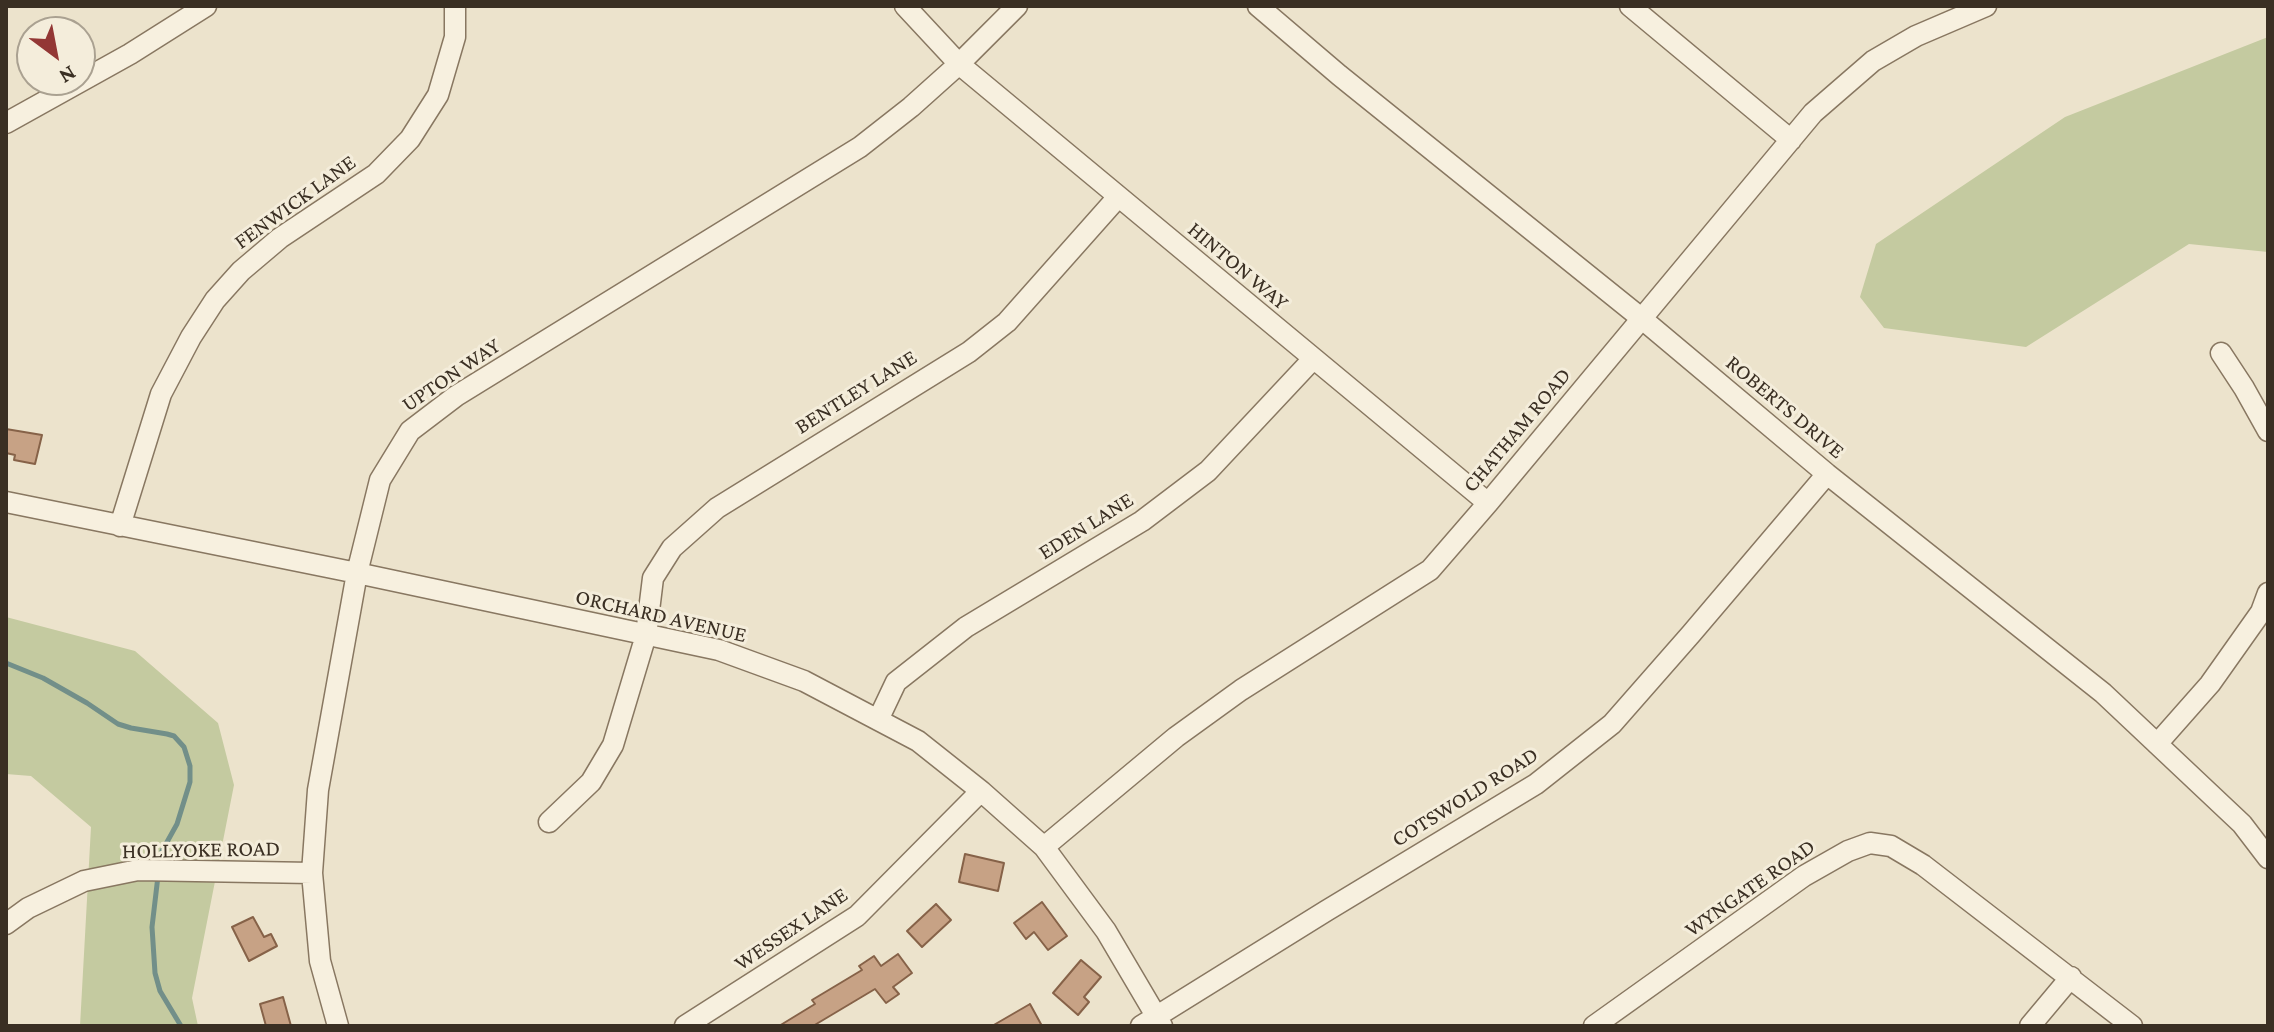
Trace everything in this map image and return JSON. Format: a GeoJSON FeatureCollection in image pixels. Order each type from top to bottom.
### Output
{"type":"FeatureCollection","features":[{"type":"Feature","properties":{"kind":"street"},"geometry":{"type":"LineString","coordinates":[[6,123],[130,54],[206,6]]}},
{"type":"Feature","properties":{"kind":"street","name":"FENWICK LANE"},"geometry":{"type":"LineString","coordinates":[[120,526],[161,394],[191,337],[215,300],[241,271],[280,238],[376,174],[410,139],[438,95],[455,37],[455,6]]}},
{"type":"Feature","properties":{"kind":"street","name":"HINTON WAY"},"geometry":{"type":"LineString","coordinates":[[905,6],[959,64],[1488,503]]}},
{"type":"Feature","properties":{"kind":"street","name":"UPTON WAY"},"geometry":{"type":"LineString","coordinates":[[338,1026],[320,961],[312,873],[318,790],[357,573],[380,480],[410,431],[456,396],[860,147],[959,64],[1017,6]]}},
{"type":"Feature","properties":{"kind":"street","name":"ROBERTS DRIVE"},"geometry":{"type":"LineString","coordinates":[[1258,6],[1827,474],[2103,693],[2242,824],[2268,858]]}},
{"type":"Feature","properties":{"kind":"street"},"geometry":{"type":"LineString","coordinates":[[1630,6],[1791,140]]}},
{"type":"Feature","properties":{"kind":"street","name":"CHATHAM ROAD"},"geometry":{"type":"LineString","coordinates":[[1044,847],[1176,737],[1241,690],[1430,570],[1813,113],[1873,61],[1916,36],[1986,6]]}},
{"type":"Feature","properties":{"kind":"street","name":"BENTLEY LANE"},"geometry":{"type":"LineString","coordinates":[[549,822],[591,782],[613,745],[646,635],[653,578],[672,548],[717,508],[969,352],[1007,322],[1118,197]]}},
{"type":"Feature","properties":{"kind":"street"},"geometry":{"type":"LineString","coordinates":[[2221,353],[2268,431]]}},
{"type":"Feature","properties":{"kind":"street","name":"EDEN LANE"},"geometry":{"type":"LineString","coordinates":[[878,720],[896,682],[966,627],[1142,521],[1208,471],[1313,359]]}},
{"type":"Feature","properties":{"kind":"street","name":"COTSWOLD ROAD"},"geometry":{"type":"LineString","coordinates":[[1153,1023],[1326,911],[1536,784],[1612,724],[1827,474]]}},
{"type":"Feature","properties":{"kind":"street","name":"ORCHARD AVENUE"},"geometry":{"type":"LineString","coordinates":[[6,502],[719,650],[804,681],[918,741],[1044,847],[1106,931],[1153,1023]]}},
{"type":"Feature","properties":{"kind":"street"},"geometry":{"type":"LineString","coordinates":[[2157,744],[2210,684],[2261,612],[2268,593]]}},
{"type":"Feature","properties":{"kind":"street","name":"WESSEX LANE"},"geometry":{"type":"LineString","coordinates":[[685,1026],[857,916],[981,791]]}},
{"type":"Feature","properties":{"kind":"street","name":"WYNGATE ROAD"},"geometry":{"type":"LineString","coordinates":[[1594,1026],[1804,876],[1848,851],[1870,843],[1891,846],[1923,865],[2132,1026]]}},
{"type":"Feature","properties":{"kind":"street","name":"HOLLYOKE ROAD"},"geometry":{"type":"LineString","coordinates":[[6,924],[28,908],[84,881],[138,870],[312,873]]}},
{"type":"Feature","properties":{"kind":"street"},"geometry":{"type":"LineString","coordinates":[[2030,1026],[2071,977]]}},
{"type":"Feature","properties":{"kind":"green space"},"geometry":{"type":"Polygon","coordinates":[[[2268,37],[2268,252],[2189,244],[2026,347],[1884,328],[1860,297],[1876,244],[2065,117],[2268,37]]]}},
{"type":"Feature","properties":{"kind":"green space"},"geometry":{"type":"Polygon","coordinates":[[[6,617],[135,651],[218,723],[234,785],[192,998],[198,1026],[80,1026],[91,827],[31,776],[6,774],[6,617]]]}},
{"type":"Feature","properties":{"kind":"building"},"geometry":{"type":"Polygon","coordinates":[[[6,429],[42,435],[35,464],[14,460],[15,455],[6,453],[6,429]]]}},
{"type":"Feature","properties":{"kind":"building"},"geometry":{"type":"Polygon","coordinates":[[[965,854],[1004,863],[998,891],[959,882],[965,854]]]}},
{"type":"Feature","properties":{"kind":"building"},"geometry":{"type":"Polygon","coordinates":[[[1042,902],[1067,936],[1048,950],[1034,932],[1026,939],[1014,923],[1042,902]]]}},
{"type":"Feature","properties":{"kind":"building"},"geometry":{"type":"Polygon","coordinates":[[[936,904],[951,920],[922,947],[907,931],[936,904]]]}},
{"type":"Feature","properties":{"kind":"building"},"geometry":{"type":"Polygon","coordinates":[[[253,917],[264,937],[271,934],[277,946],[249,961],[232,927],[253,917]]]}},
{"type":"Feature","properties":{"kind":"building"},"geometry":{"type":"Polygon","coordinates":[[[898,954],[912,973],[893,987],[899,994],[886,1003],[875,989],[813,1026],[779,1026],[815,1004],[812,1000],[862,970],[859,966],[874,956],[881,966],[898,954]]]}},
{"type":"Feature","properties":{"kind":"building"},"geometry":{"type":"Polygon","coordinates":[[[1081,960],[1101,977],[1084,997],[1089,1002],[1078,1015],[1053,993],[1081,960]]]}},
{"type":"Feature","properties":{"kind":"building"},"geometry":{"type":"Polygon","coordinates":[[[283,997],[291,1026],[266,1026],[260,1004],[283,997]]]}},
{"type":"Feature","properties":{"kind":"building"},"geometry":{"type":"Polygon","coordinates":[[[1030,1004],[1042,1026],[992,1026],[1030,1004]]]}},
{"type":"Feature","properties":{"kind":"waterway"},"geometry":{"type":"LineString","coordinates":[[6,663],[43,678],[118,724],[174,736],[184,747],[190,766],[190,782],[177,824],[162,851],[160,867]]}},
{"type":"Feature","properties":{"kind":"waterway"},"geometry":{"type":"LineString","coordinates":[[158,876],[152,927],[155,973],[160,991],[181,1026]]}}]}
